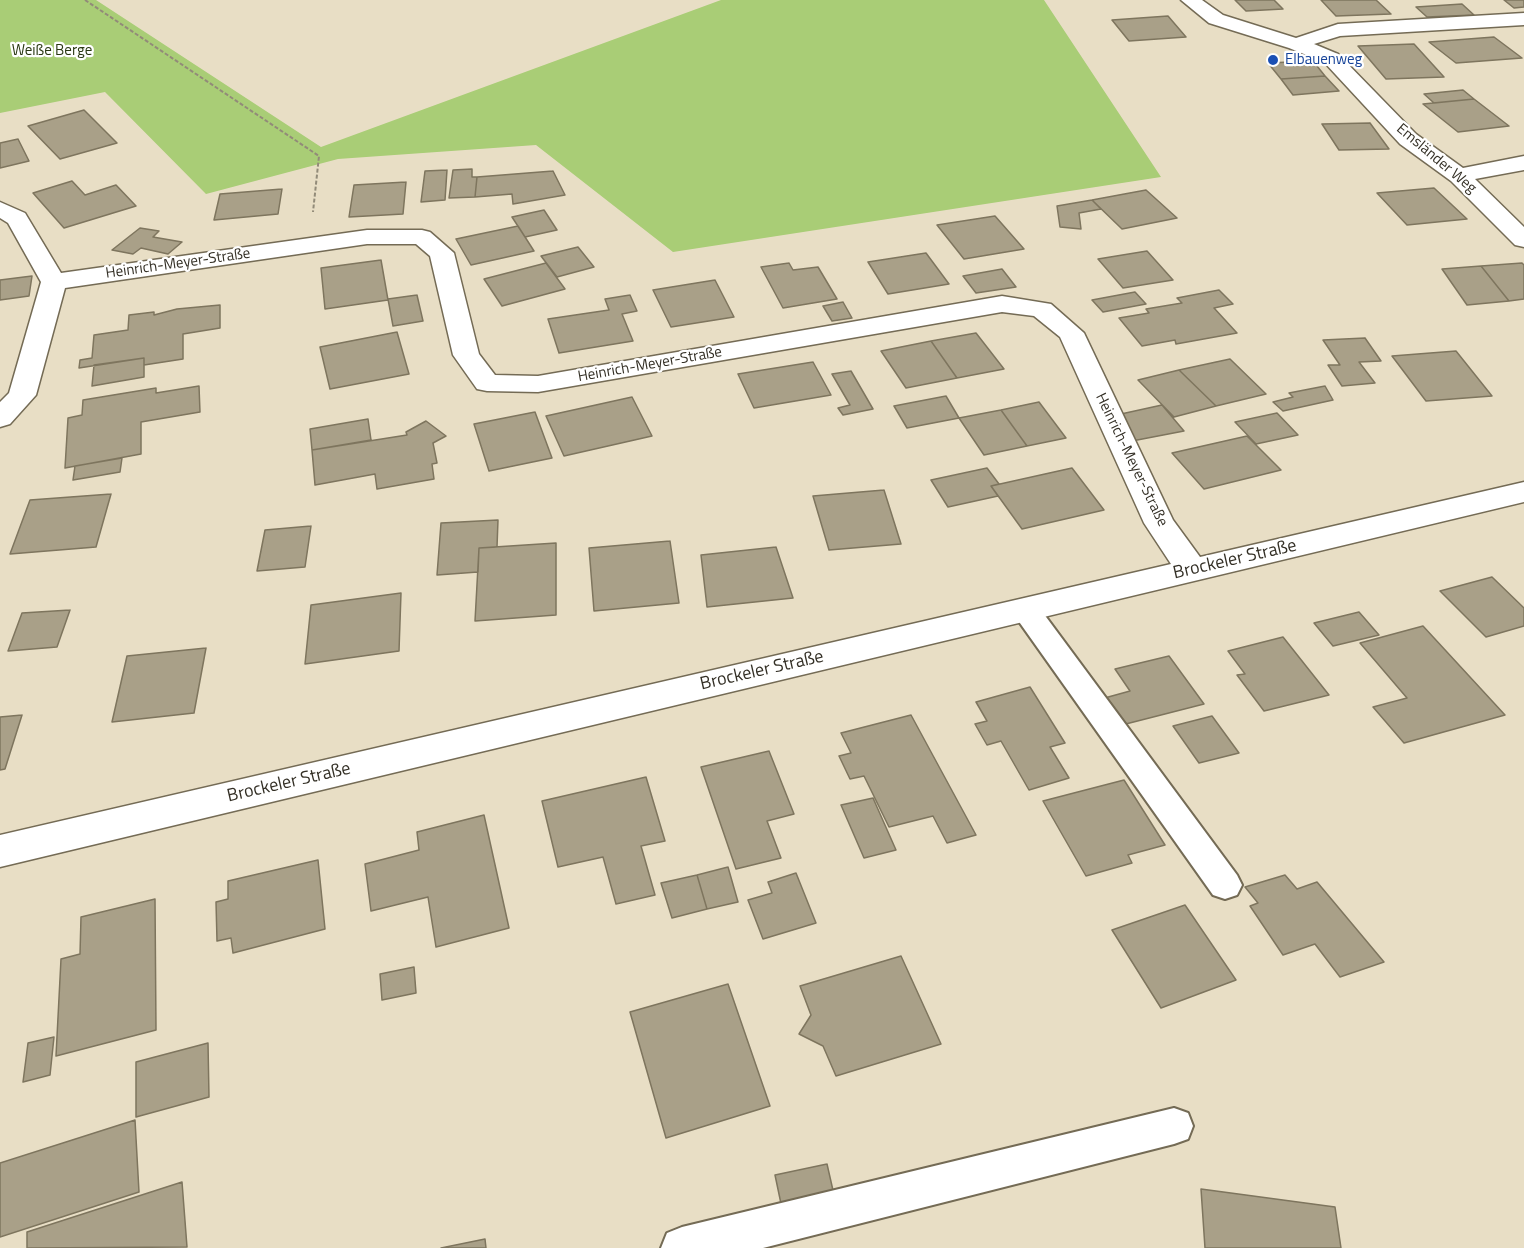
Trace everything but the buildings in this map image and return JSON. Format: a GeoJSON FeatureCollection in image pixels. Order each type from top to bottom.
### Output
{"type":"FeatureCollection","features":[{"type":"Feature","properties":{"kind":"street","name":"Emsländer Weg"},"geometry":{"type":"LineString","coordinates":[[1190,0],[1216,19],[1296,44],[1331,58],[1408,139],[1459,176],[1524,240]]}},
{"type":"Feature","properties":{"kind":"street"},"geometry":{"type":"LineString","coordinates":[[1296,44],[1338,30],[1524,19]]}},
{"type":"Feature","properties":{"kind":"street"},"geometry":{"type":"LineString","coordinates":[[1459,176],[1524,163]]}},
{"type":"Feature","properties":{"kind":"street"},"geometry":{"type":"LineString","coordinates":[[0,209],[17,218],[54,282],[22,395],[0,418]]}},
{"type":"Feature","properties":{"kind":"street","name":"Heinrich-Meyer-Straße"},"geometry":{"type":"LineString","coordinates":[[54,282],[367,237],[422,237],[442,253],[466,355],[487,383],[538,384],[1002,304],[1042,309],[1071,333],[1159,523],[1192,570]]}},
{"type":"Feature","properties":{"kind":"street","name":"Brockeler Straße"},"geometry":{"type":"LineString","coordinates":[[0,851],[1524,492]]}},
{"type":"Feature","properties":{"kind":"lane"},"geometry":{"type":"LineString","coordinates":[[1024,609],[1225,885]]}},
{"type":"Feature","properties":{"kind":"lane"},"geometry":{"type":"LineString","coordinates":[[681,1248],[1174,1126]]}},
{"type":"Feature","properties":{"kind":"path"},"geometry":{"type":"LineString","coordinates":[[84,0],[320,156],[309,246]]}},
{"type":"Feature","properties":{"kind":"green space","name":"Weiße Berge"},"geometry":{"type":"Polygon","coordinates":[[[0,0],[96,0],[321,147],[721,0],[1044,0],[1161,177],[673,252],[536,145],[338,159],[206,194],[105,92],[0,113],[0,0]]]}},
{"type":"Feature","properties":{"kind":"place","name":"Elbauenweg"},"geometry":{"type":"Point","coordinates":[1273,60]}}]}
